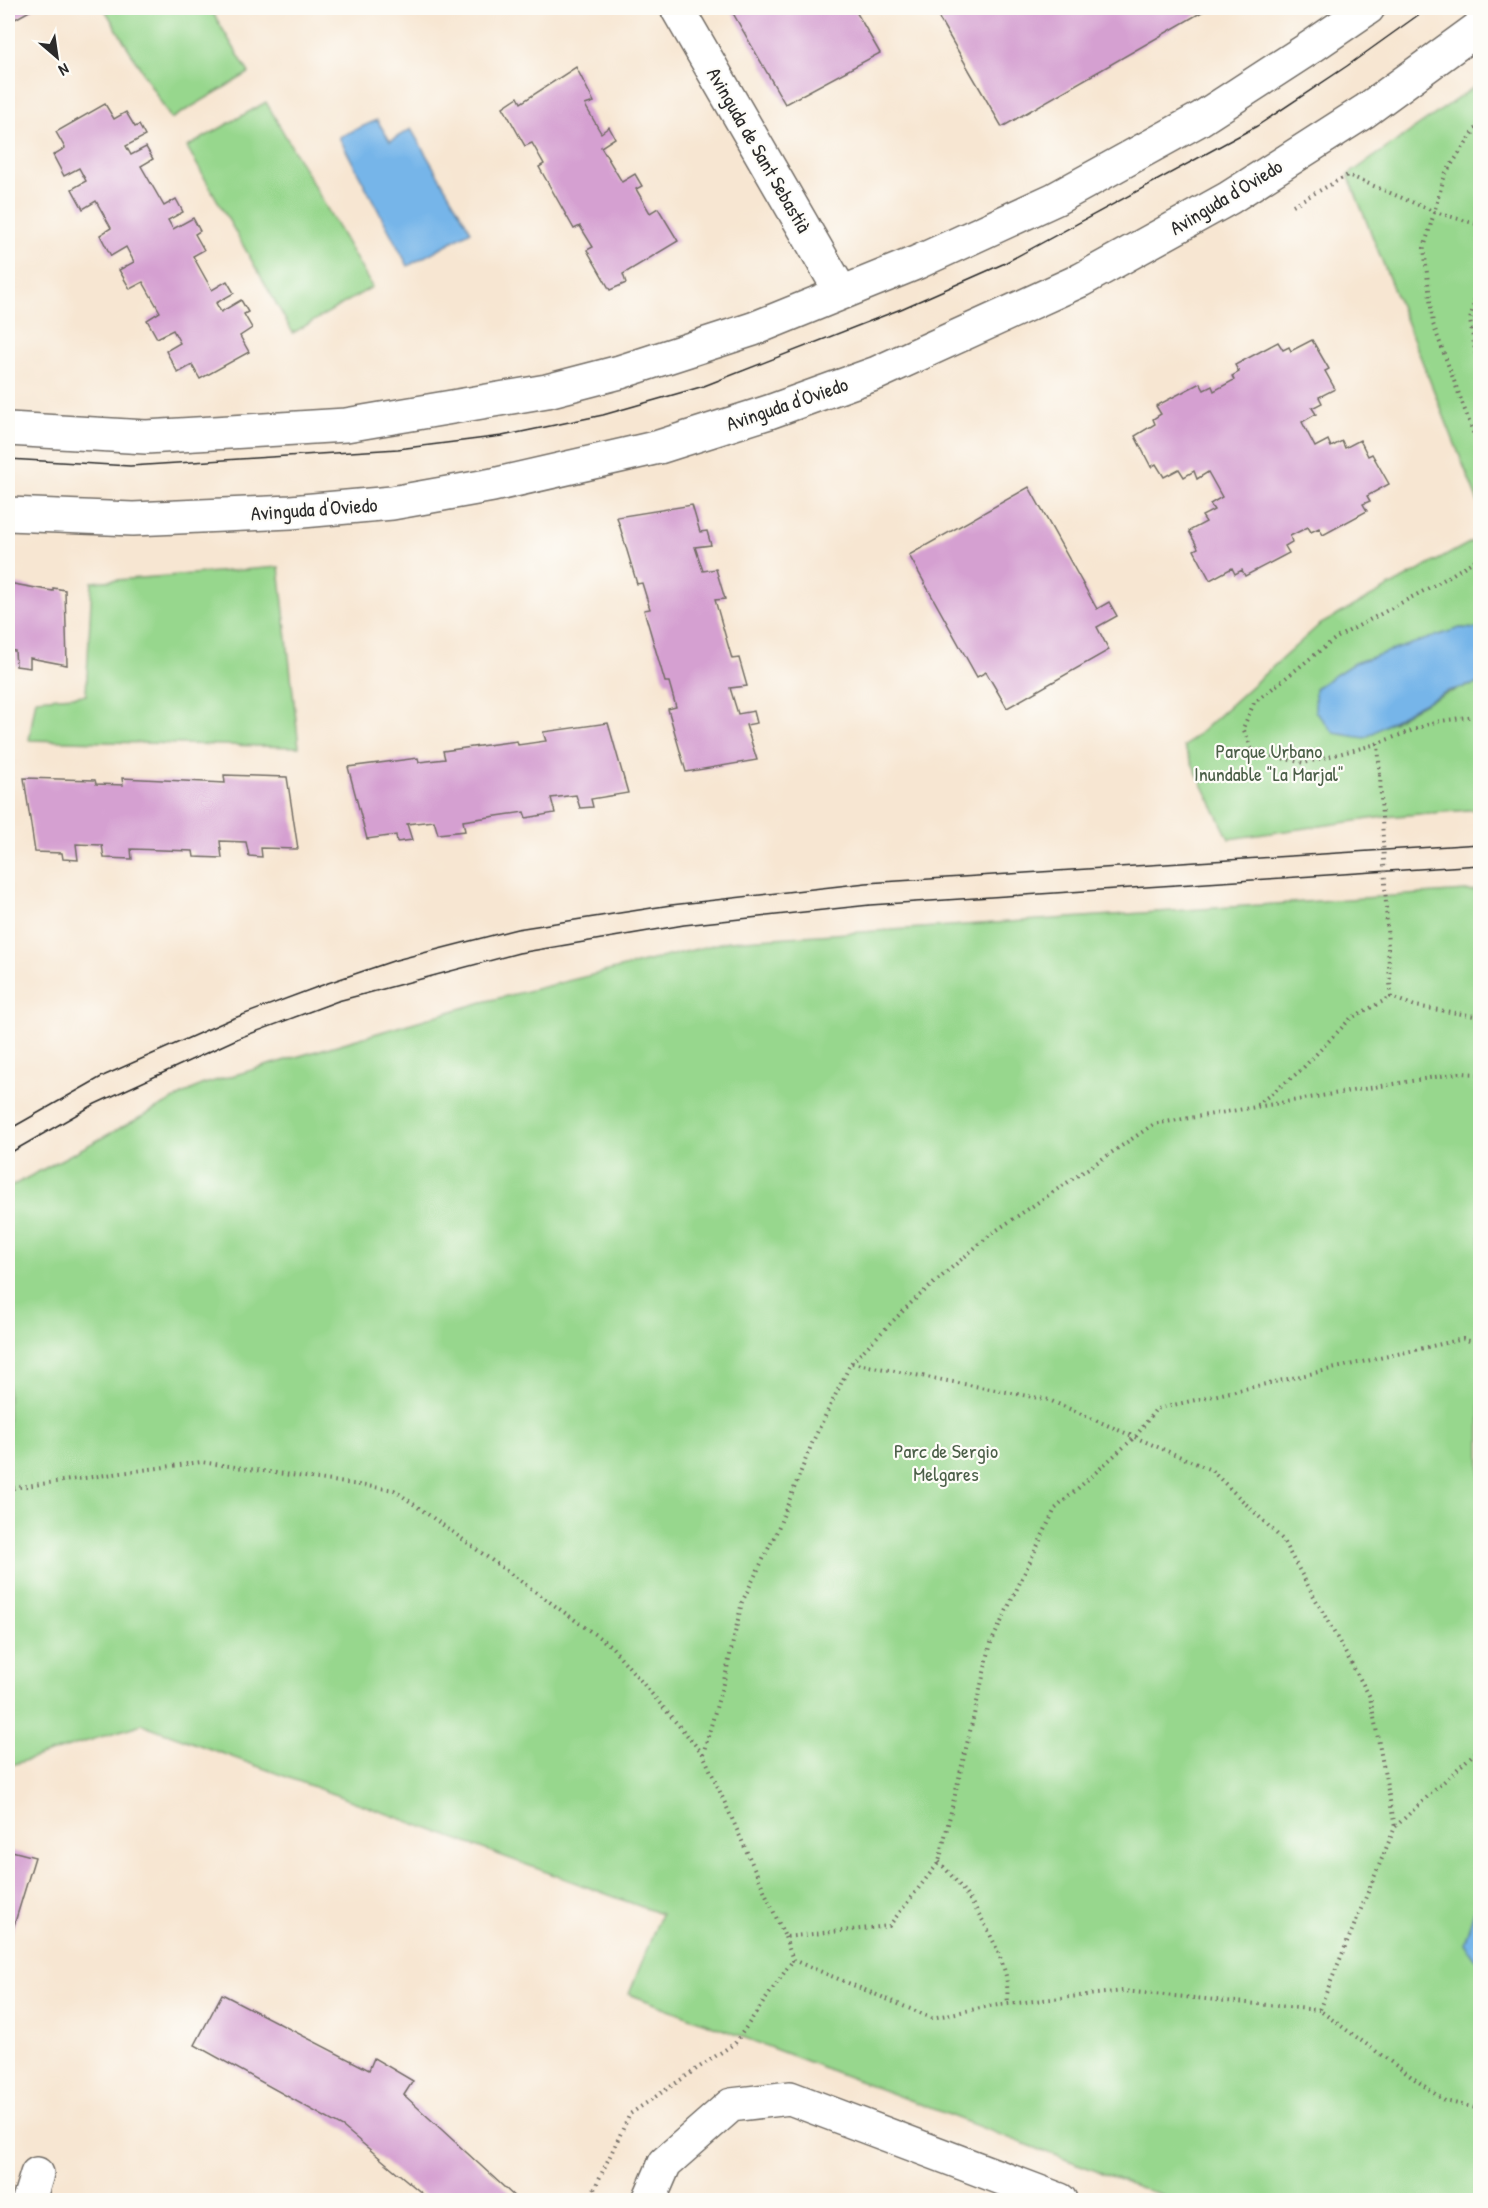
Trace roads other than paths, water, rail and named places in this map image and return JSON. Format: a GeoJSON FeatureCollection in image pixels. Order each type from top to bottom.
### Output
{"type":"FeatureCollection","features":[{"type":"Feature","properties":{"kind":"street","name":"Avinguda de Sant Sebastià"},"geometry":{"type":"LineString","coordinates":[[677,8],[841,292]]}},
{"type":"Feature","properties":{"kind":"street"},"geometry":{"type":"LineString","coordinates":[[8,429],[146,437],[346,425],[547,391],[620,372],[753,328],[918,262],[1055,199],[1200,119],[1311,48],[1368,8]]}},
{"type":"Feature","properties":{"kind":"street","name":"Avinguda d'Oviedo"},"geometry":{"type":"LineString","coordinates":[[8,514],[133,519],[291,512],[392,503],[493,485],[659,447],[769,412],[877,372],[1081,280],[1229,198],[1365,111],[1480,27]]}},
{"type":"Feature","properties":{"kind":"street"},"geometry":{"type":"LineString","coordinates":[[649,2200],[665,2163],[731,2105],[790,2098],[1060,2200]]}},
{"type":"Feature","properties":{"kind":"water"},"geometry":{"type":"Polygon","coordinates":[[[377,120],[390,141],[411,129],[471,231],[408,266],[339,137],[377,120]]]}},
{"type":"Feature","properties":{"kind":"water"},"geometry":{"type":"Polygon","coordinates":[[[1460,628],[1480,629],[1480,683],[1448,691],[1412,709],[1365,738],[1334,733],[1315,711],[1315,688],[1354,663],[1460,628]]]}},
{"type":"Feature","properties":{"kind":"water"},"geometry":{"type":"Polygon","coordinates":[[[1480,1904],[1480,1966],[1464,1943],[1475,1908],[1480,1904]]]}},
{"type":"Feature","properties":{"kind":"tram line"},"geometry":{"type":"LineString","coordinates":[[8,459],[130,466],[398,449],[502,436],[603,415],[704,386],[901,309],[1003,264],[1257,126],[1428,8]]}},
{"type":"Feature","properties":{"kind":"tram line"},"geometry":{"type":"LineString","coordinates":[[8,1130],[103,1076],[229,1020],[396,960],[517,929],[671,905],[866,883],[1480,844]]}},
{"type":"Feature","properties":{"kind":"tram line"},"geometry":{"type":"LineString","coordinates":[[8,1154],[95,1104],[239,1038],[338,1001],[519,953],[684,925],[870,905],[1480,865]]}},
{"type":"Feature","properties":{"kind":"park label","name":"Parque Urbano Inundable \"La Marjal\""},"geometry":{"type":"Point","coordinates":[1269,762]}},
{"type":"Feature","properties":{"kind":"park label","name":"Parc de Sergio Melgares"},"geometry":{"type":"Point","coordinates":[946,1462]}}]}
